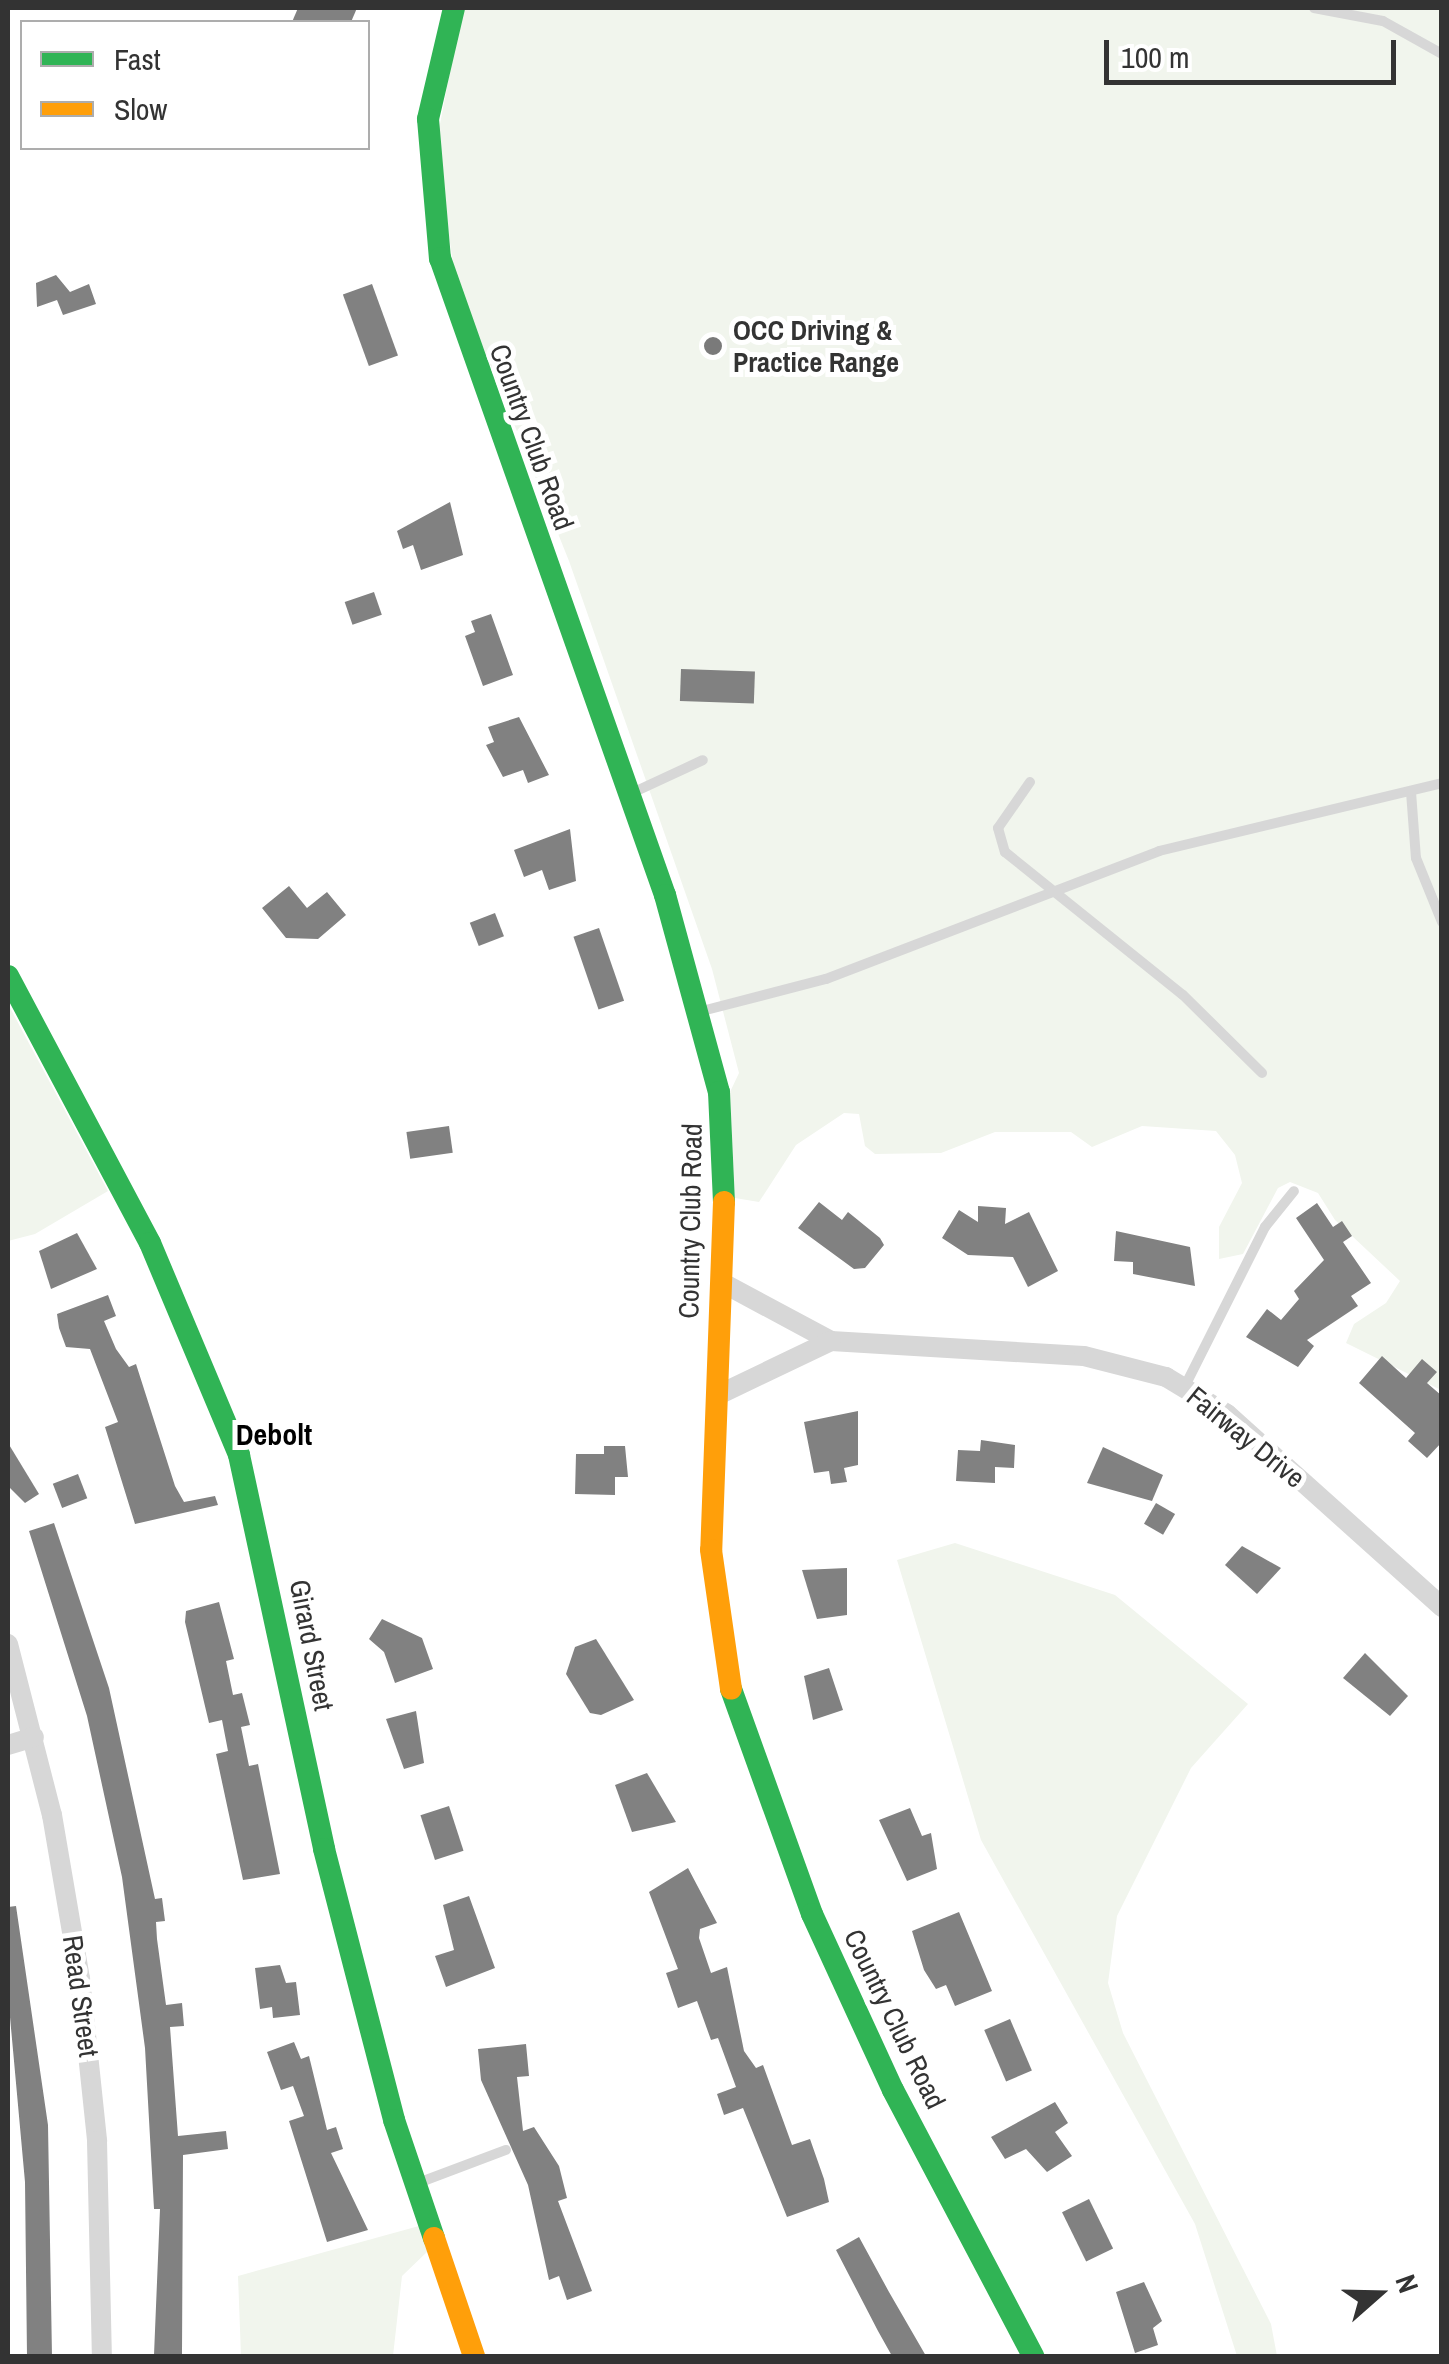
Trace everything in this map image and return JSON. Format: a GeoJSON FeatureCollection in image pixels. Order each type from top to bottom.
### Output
{"type":"FeatureCollection","features":[{"type":"Feature","properties":{"kind":"street","name":"Country Club Road"},"geometry":{"type":"LineString","coordinates":[[454,8],[428,119],[440,258],[630,794],[702,1011],[724,1133],[713,1601],[741,1731],[893,2090],[1033,2356]]}},
{"type":"Feature","properties":{"kind":"street","name":"Girard Street"},"geometry":{"type":"LineString","coordinates":[[8,976],[150,1243],[239,1454],[324,1849],[416,2184],[474,2356]]}},
{"type":"Feature","properties":{"kind":"street","name":"Fairway Drive"},"geometry":{"type":"LineString","coordinates":[[721,1282],[831,1342],[1084,1356],[1185,1386],[1442,1607]]}},
{"type":"Feature","properties":{"kind":"street","name":"Fairway Drive"},"geometry":{"type":"LineString","coordinates":[[716,1396],[831,1342]]}},
{"type":"Feature","properties":{"kind":"street","name":"Read Street"},"geometry":{"type":"LineString","coordinates":[[8,1644],[34,1737],[90,2062],[102,2356]]}},
{"type":"Feature","properties":{"kind":"street"},"geometry":{"type":"LineString","coordinates":[[8,1745],[34,1737]]}},
{"type":"Feature","properties":{"kind":"lane"},"geometry":{"type":"LineString","coordinates":[[1314,8],[1383,21],[1442,54]]}},
{"type":"Feature","properties":{"kind":"lane"},"geometry":{"type":"LineString","coordinates":[[630,794],[704,760]]}},
{"type":"Feature","properties":{"kind":"lane"},"geometry":{"type":"LineString","coordinates":[[1030,782],[997,834],[1004,852],[1182,996],[1262,1072]]}},
{"type":"Feature","properties":{"kind":"lane"},"geometry":{"type":"LineString","coordinates":[[702,1011],[826,979],[1047,888],[1159,851],[1442,782]]}},
{"type":"Feature","properties":{"kind":"lane"},"geometry":{"type":"LineString","coordinates":[[1411,792],[1416,858],[1442,922]]}},
{"type":"Feature","properties":{"kind":"lane"},"geometry":{"type":"LineString","coordinates":[[1185,1386],[1265,1227],[1294,1191]]}},
{"type":"Feature","properties":{"kind":"lane"},"geometry":{"type":"LineString","coordinates":[[416,2184],[506,2150]]}},
{"type":"Feature","properties":{"kind":"shaded area"},"geometry":{"type":"Polygon","coordinates":[[[462,8],[1441,8],[1441,1390],[1346,1343],[1354,1324],[1386,1303],[1400,1281],[1335,1220],[1318,1193],[1290,1182],[1278,1188],[1243,1254],[1219,1259],[1219,1227],[1242,1183],[1235,1155],[1216,1131],[1142,1126],[1092,1147],[1071,1132],[995,1132],[941,1153],[875,1154],[865,1146],[859,1114],[844,1113],[796,1145],[759,1202],[735,1198],[730,1092],[739,1073],[712,969],[569,561],[455,277],[436,145],[462,8]]]}},
{"type":"Feature","properties":{"kind":"shaded area"},"geometry":{"type":"Polygon","coordinates":[[[8,1004],[108,1191],[35,1234],[8,1241],[8,1004]]]}},
{"type":"Feature","properties":{"kind":"shaded area"},"geometry":{"type":"Polygon","coordinates":[[[955,1543],[1115,1595],[1248,1704],[1191,1768],[1117,1916],[1108,1983],[1123,2033],[1271,2324],[1277,2356],[1237,2356],[1195,2224],[981,1840],[897,1560],[955,1543]]]}},
{"type":"Feature","properties":{"kind":"shaded area"},"geometry":{"type":"Polygon","coordinates":[[[419,2226],[428,2251],[402,2276],[393,2356],[241,2356],[238,2276],[419,2226]]]}},
{"type":"Feature","properties":{"kind":"building"},"geometry":{"type":"Polygon","coordinates":[[[298,8],[357,8],[352,20],[293,20],[298,8]]]}},
{"type":"Feature","properties":{"kind":"building"},"geometry":{"type":"Polygon","coordinates":[[[56,275],[70,292],[89,284],[96,304],[63,315],[57,300],[37,307],[36,283],[56,275]]]}},
{"type":"Feature","properties":{"kind":"building"},"geometry":{"type":"Polygon","coordinates":[[[372,284],[398,355],[369,366],[343,295],[372,284]]]}},
{"type":"Feature","properties":{"kind":"building"},"geometry":{"type":"Polygon","coordinates":[[[450,502],[463,555],[421,570],[413,545],[403,549],[397,531],[450,502]]]}},
{"type":"Feature","properties":{"kind":"building"},"geometry":{"type":"Polygon","coordinates":[[[374,592],[382,615],[353,625],[345,602],[374,592]]]}},
{"type":"Feature","properties":{"kind":"building"},"geometry":{"type":"Polygon","coordinates":[[[491,614],[513,675],[483,686],[465,636],[475,632],[471,621],[491,614]]]}},
{"type":"Feature","properties":{"kind":"building"},"geometry":{"type":"Polygon","coordinates":[[[681,669],[755,672],[754,704],[680,701],[681,669]]]}},
{"type":"Feature","properties":{"kind":"building"},"geometry":{"type":"Polygon","coordinates":[[[519,717],[549,775],[528,783],[523,770],[503,777],[486,745],[494,742],[488,727],[519,717]]]}},
{"type":"Feature","properties":{"kind":"building"},"geometry":{"type":"Polygon","coordinates":[[[570,829],[576,881],[549,890],[542,870],[524,877],[514,850],[570,829]]]}},
{"type":"Feature","properties":{"kind":"building"},"geometry":{"type":"Polygon","coordinates":[[[289,886],[307,908],[327,892],[346,915],[318,939],[286,938],[262,908],[289,886]]]}},
{"type":"Feature","properties":{"kind":"building"},"geometry":{"type":"Polygon","coordinates":[[[495,913],[504,936],[479,946],[470,923],[495,913]]]}},
{"type":"Feature","properties":{"kind":"building"},"geometry":{"type":"Polygon","coordinates":[[[599,928],[624,1001],[599,1010],[573,937],[599,928]]]}},
{"type":"Feature","properties":{"kind":"building"},"geometry":{"type":"Polygon","coordinates":[[[449,1126],[453,1153],[410,1159],[406,1132],[449,1126]]]}},
{"type":"Feature","properties":{"kind":"building"},"geometry":{"type":"Polygon","coordinates":[[[819,1202],[842,1220],[848,1212],[880,1238],[884,1245],[865,1268],[854,1269],[798,1228],[819,1202]]]}},
{"type":"Feature","properties":{"kind":"building"},"geometry":{"type":"Polygon","coordinates":[[[1317,1203],[1333,1227],[1342,1221],[1352,1236],[1343,1242],[1371,1283],[1351,1296],[1358,1306],[1307,1340],[1314,1346],[1298,1367],[1246,1337],[1267,1309],[1281,1320],[1299,1299],[1294,1291],[1324,1260],[1296,1218],[1317,1203]]]}},
{"type":"Feature","properties":{"kind":"building"},"geometry":{"type":"Polygon","coordinates":[[[978,1206],[1006,1208],[1005,1224],[1029,1212],[1058,1271],[1028,1287],[1013,1257],[968,1255],[942,1238],[959,1210],[978,1222],[978,1206]]]}},
{"type":"Feature","properties":{"kind":"building"},"geometry":{"type":"Polygon","coordinates":[[[1116,1231],[1190,1247],[1195,1286],[1133,1274],[1133,1262],[1114,1261],[1116,1231]]]}},
{"type":"Feature","properties":{"kind":"building"},"geometry":{"type":"Polygon","coordinates":[[[77,1233],[97,1269],[51,1289],[39,1251],[77,1233]]]}},
{"type":"Feature","properties":{"kind":"building"},"geometry":{"type":"Polygon","coordinates":[[[108,1295],[116,1316],[104,1321],[129,1367],[136,1364],[175,1486],[184,1502],[215,1496],[218,1505],[135,1524],[105,1427],[118,1422],[90,1349],[66,1347],[57,1314],[108,1295]]]}},
{"type":"Feature","properties":{"kind":"building"},"geometry":{"type":"Polygon","coordinates":[[[1382,1356],[1406,1378],[1422,1359],[1437,1372],[1427,1383],[1442,1396],[1442,1442],[1427,1458],[1408,1441],[1415,1433],[1359,1383],[1382,1356]]]}},
{"type":"Feature","properties":{"kind":"building"},"geometry":{"type":"Polygon","coordinates":[[[858,1411],[858,1465],[844,1468],[847,1482],[831,1484],[829,1471],[814,1473],[804,1422],[858,1411]]]}},
{"type":"Feature","properties":{"kind":"building"},"geometry":{"type":"Polygon","coordinates":[[[981,1440],[1015,1445],[1014,1468],[995,1467],[995,1483],[956,1481],[958,1450],[980,1451],[981,1440]]]}},
{"type":"Feature","properties":{"kind":"building"},"geometry":{"type":"Polygon","coordinates":[[[8,1443],[39,1494],[25,1503],[8,1486],[8,1443]]]}},
{"type":"Feature","properties":{"kind":"building"},"geometry":{"type":"Polygon","coordinates":[[[604,1446],[625,1446],[628,1477],[615,1477],[615,1495],[575,1494],[576,1454],[604,1454],[604,1446]]]}},
{"type":"Feature","properties":{"kind":"building"},"geometry":{"type":"Polygon","coordinates":[[[1103,1447],[1163,1475],[1152,1501],[1087,1483],[1103,1447]]]}},
{"type":"Feature","properties":{"kind":"building"},"geometry":{"type":"Polygon","coordinates":[[[78,1474],[87,1498],[62,1508],[53,1484],[78,1474]]]}},
{"type":"Feature","properties":{"kind":"building"},"geometry":{"type":"Polygon","coordinates":[[[1156,1503],[1175,1514],[1163,1535],[1144,1524],[1156,1503]]]}},
{"type":"Feature","properties":{"kind":"building"},"geometry":{"type":"Polygon","coordinates":[[[54,1523],[109,1688],[155,1899],[162,1898],[165,1921],[156,1922],[166,2005],[182,2003],[184,2026],[170,2027],[178,2136],[226,2131],[228,2149],[183,2155],[182,2356],[154,2355],[160,2209],[154,2209],[145,2048],[122,1877],[87,1716],[29,1531],[54,1523]]]}},
{"type":"Feature","properties":{"kind":"building"},"geometry":{"type":"Polygon","coordinates":[[[1242,1546],[1281,1568],[1257,1594],[1225,1565],[1242,1546]]]}},
{"type":"Feature","properties":{"kind":"building"},"geometry":{"type":"Polygon","coordinates":[[[847,1568],[847,1615],[817,1619],[802,1570],[847,1568]]]}},
{"type":"Feature","properties":{"kind":"building"},"geometry":{"type":"Polygon","coordinates":[[[219,1602],[234,1659],[226,1661],[233,1695],[242,1693],[250,1725],[241,1727],[249,1766],[258,1764],[280,1874],[243,1880],[216,1754],[228,1751],[222,1720],[209,1723],[185,1622],[186,1611],[219,1602]]]}},
{"type":"Feature","properties":{"kind":"building"},"geometry":{"type":"Polygon","coordinates":[[[382,1619],[422,1638],[433,1669],[395,1683],[384,1652],[369,1639],[382,1619]]]}},
{"type":"Feature","properties":{"kind":"building"},"geometry":{"type":"Polygon","coordinates":[[[596,1639],[634,1700],[601,1715],[590,1713],[566,1674],[575,1647],[596,1639]]]}},
{"type":"Feature","properties":{"kind":"building"},"geometry":{"type":"Polygon","coordinates":[[[1365,1653],[1408,1696],[1390,1716],[1343,1678],[1365,1653]]]}},
{"type":"Feature","properties":{"kind":"building"},"geometry":{"type":"Polygon","coordinates":[[[829,1668],[843,1710],[813,1720],[804,1676],[829,1668]]]}},
{"type":"Feature","properties":{"kind":"building"},"geometry":{"type":"Polygon","coordinates":[[[416,1711],[424,1763],[404,1769],[386,1719],[416,1711]]]}},
{"type":"Feature","properties":{"kind":"building"},"geometry":{"type":"Polygon","coordinates":[[[647,1773],[676,1822],[632,1832],[615,1785],[647,1773]]]}},
{"type":"Feature","properties":{"kind":"building"},"geometry":{"type":"Polygon","coordinates":[[[449,1806],[464,1851],[435,1860],[420,1815],[449,1806]]]}},
{"type":"Feature","properties":{"kind":"building"},"geometry":{"type":"Polygon","coordinates":[[[910,1808],[922,1836],[931,1833],[937,1869],[907,1881],[879,1820],[910,1808]]]}},
{"type":"Feature","properties":{"kind":"building"},"geometry":{"type":"Polygon","coordinates":[[[688,1868],[717,1923],[700,1929],[699,1938],[711,1973],[727,1967],[744,2051],[756,2068],[763,2065],[792,2145],[810,2139],[824,2179],[829,2202],[787,2217],[743,2108],[724,2115],[717,2094],[736,2087],[718,2038],[711,2040],[697,2001],[678,2008],[666,1973],[678,1969],[649,1892],[688,1868]]]}},
{"type":"Feature","properties":{"kind":"building"},"geometry":{"type":"Polygon","coordinates":[[[469,1896],[495,1968],[446,1987],[435,1956],[454,1950],[443,1905],[469,1896]]]}},
{"type":"Feature","properties":{"kind":"building"},"geometry":{"type":"Polygon","coordinates":[[[16,1906],[48,2125],[52,2356],[27,2356],[25,2182],[8,1995],[8,1907],[16,1906]]]}},
{"type":"Feature","properties":{"kind":"building"},"geometry":{"type":"Polygon","coordinates":[[[959,1912],[992,1991],[955,2006],[946,1985],[936,1989],[924,1970],[912,1931],[959,1912]]]}},
{"type":"Feature","properties":{"kind":"building"},"geometry":{"type":"Polygon","coordinates":[[[280,1965],[286,1983],[296,1982],[300,2015],[273,2018],[272,2007],[260,2009],[255,1968],[280,1965]]]}},
{"type":"Feature","properties":{"kind":"building"},"geometry":{"type":"Polygon","coordinates":[[[1010,2019],[1032,2071],[1006,2081],[984,2030],[1010,2019]]]}},
{"type":"Feature","properties":{"kind":"building"},"geometry":{"type":"Polygon","coordinates":[[[294,2042],[301,2059],[309,2056],[327,2130],[336,2127],[343,2149],[331,2153],[368,2230],[327,2242],[289,2121],[304,2116],[293,2086],[281,2090],[267,2052],[294,2042]]]}},
{"type":"Feature","properties":{"kind":"building"},"geometry":{"type":"Polygon","coordinates":[[[526,2044],[529,2076],[517,2077],[523,2131],[534,2127],[559,2166],[567,2198],[558,2201],[592,2291],[567,2300],[559,2276],[549,2280],[528,2185],[481,2080],[478,2049],[526,2044]]]}},
{"type":"Feature","properties":{"kind":"building"},"geometry":{"type":"Polygon","coordinates":[[[1055,2102],[1068,2123],[1055,2132],[1072,2156],[1047,2172],[1026,2149],[1005,2159],[991,2137],[1055,2102]]]}},
{"type":"Feature","properties":{"kind":"building"},"geometry":{"type":"Polygon","coordinates":[[[1089,2199],[1113,2248],[1086,2262],[1062,2212],[1089,2199]]]}},
{"type":"Feature","properties":{"kind":"building"},"geometry":{"type":"Polygon","coordinates":[[[859,2237],[926,2356],[892,2356],[836,2250],[859,2237]]]}},
{"type":"Feature","properties":{"kind":"building"},"geometry":{"type":"Polygon","coordinates":[[[1144,2282],[1162,2321],[1153,2328],[1158,2345],[1135,2353],[1116,2292],[1144,2282]]]}},
{"type":"Feature","properties":{"kind":"traffic: fast"},"geometry":{"type":"LineString","coordinates":[[454,8],[428,119],[440,258],[665,895],[719,1092],[724,1202]]}},
{"type":"Feature","properties":{"kind":"traffic: fast"},"geometry":{"type":"LineString","coordinates":[[8,976],[150,1243],[239,1455],[324,1849],[394,2120],[434,2238]]}},
{"type":"Feature","properties":{"kind":"traffic: fast"},"geometry":{"type":"LineString","coordinates":[[731,1689],[812,1914],[893,2090],[1033,2356]]}},
{"type":"Feature","properties":{"kind":"traffic: slow"},"geometry":{"type":"LineString","coordinates":[[724,1202],[711,1550],[731,1689]]}},
{"type":"Feature","properties":{"kind":"traffic: slow"},"geometry":{"type":"LineString","coordinates":[[434,2238],[474,2356]]}},
{"type":"Feature","properties":{"kind":"place","name":"OCC Driving & Practice Range"},"geometry":{"type":"Point","coordinates":[713,346]}},
{"type":"Feature","properties":{"kind":"district","name":"Debolt"},"geometry":{"type":"Point","coordinates":[274,1434]}}]}
